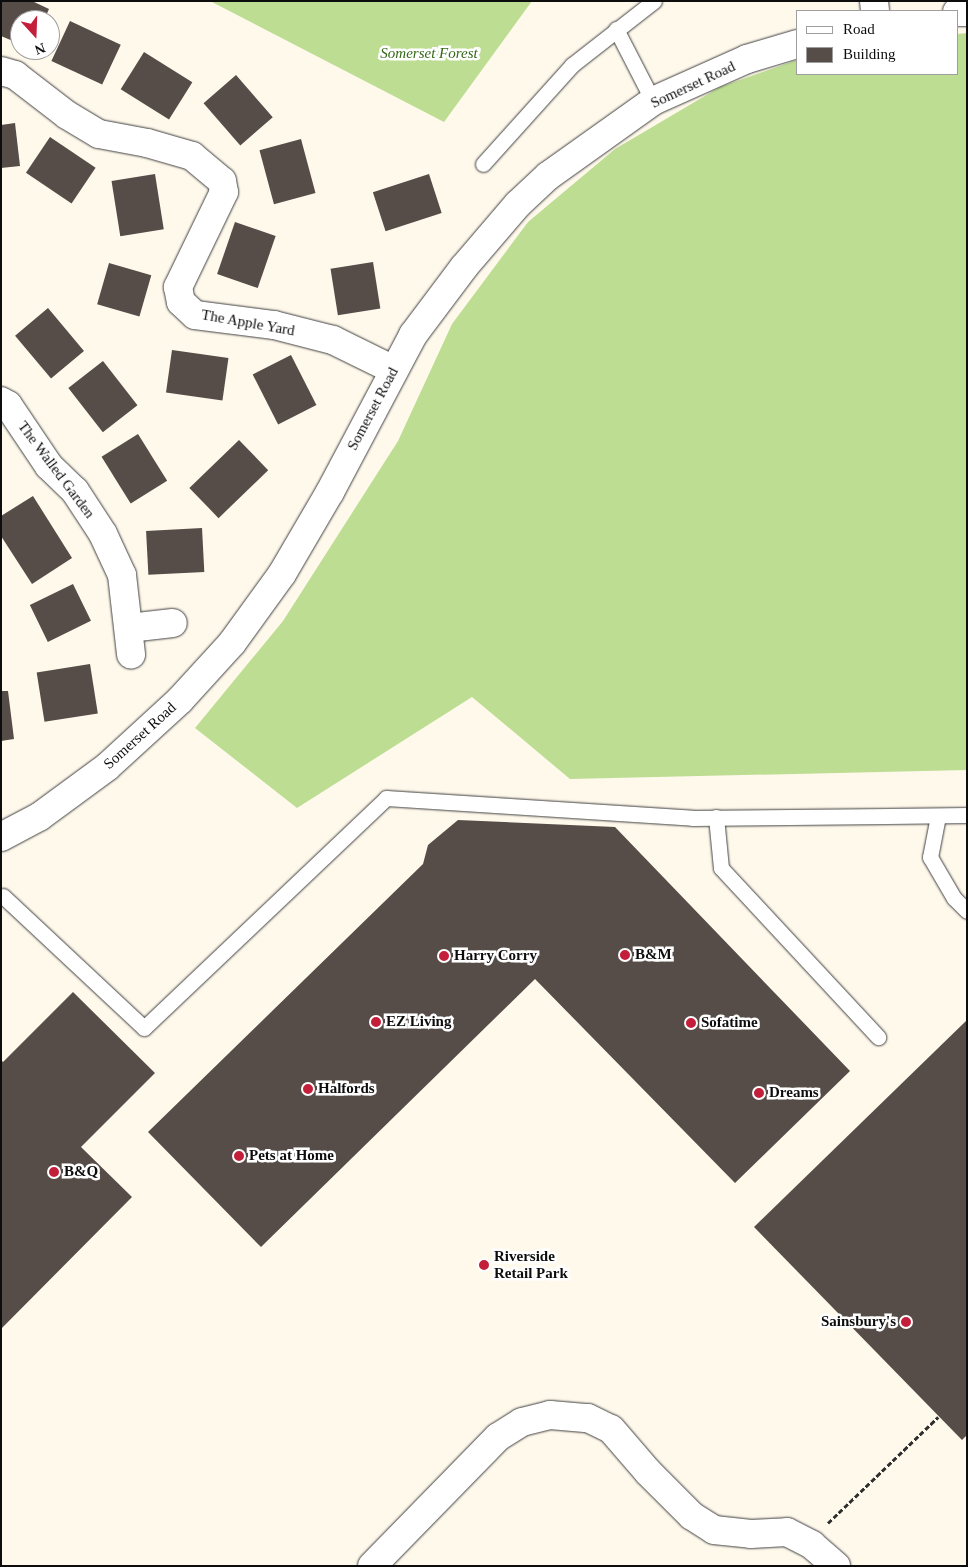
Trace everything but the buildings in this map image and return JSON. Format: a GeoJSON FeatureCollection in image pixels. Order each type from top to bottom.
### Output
{"type":"FeatureCollection","features":[{"type":"Feature","properties":{"kind":"street","name":"Somerset Road"},"geometry":{"type":"LineString","coordinates":[[1,837],[39,817],[107,767],[180,700],[232,643],[282,574],[330,492],[413,335],[464,267],[518,204],[548,176],[654,101],[747,59],[796,44]]}},
{"type":"Feature","properties":{"kind":"street","name":"The Apple Yard"},"geometry":{"type":"LineString","coordinates":[[1,71],[16,75],[67,116],[99,134],[147,143],[192,156],[222,182],[224,192],[178,287],[181,302],[195,315],[274,325],[333,340],[394,370]]}},
{"type":"Feature","properties":{"kind":"street","name":"The Walled Garden"},"geometry":{"type":"LineString","coordinates":[[1,401],[8,405],[49,466],[75,491],[103,534],[122,575],[130,641],[172,623]]}},
{"type":"Feature","properties":{"kind":"street"},"geometry":{"type":"LineString","coordinates":[[372,1566],[498,1437],[522,1422],[550,1415],[588,1418],[611,1429],[648,1472],[692,1516],[714,1530],[751,1534],[787,1532],[812,1545],[836,1566]]}},
{"type":"Feature","properties":{"kind":"lane"},"geometry":{"type":"LineString","coordinates":[[483,164],[572,65],[616,28],[654,1]]}},
{"type":"Feature","properties":{"kind":"lane"},"geometry":{"type":"LineString","coordinates":[[616,28],[654,101]]}},
{"type":"Feature","properties":{"kind":"lane"},"geometry":{"type":"LineString","coordinates":[[3,896],[144,1028],[386,798],[716,818],[967,815]]}},
{"type":"Feature","properties":{"kind":"lane"},"geometry":{"type":"LineString","coordinates":[[938,816],[930,857],[954,898],[967,911]]}},
{"type":"Feature","properties":{"kind":"lane"},"geometry":{"type":"LineString","coordinates":[[716,818],[721,868],[878,1037]]}},
{"type":"Feature","properties":{"kind":"path"},"geometry":{"type":"LineString","coordinates":[[812,1545],[828,1524],[938,1417]]}},
{"type":"Feature","properties":{"kind":"green space","name":"Somerset Forest"},"geometry":{"type":"Polygon","coordinates":[[[210,1],[532,1],[444,122],[210,1]]]}},
{"type":"Feature","properties":{"kind":"green space"},"geometry":{"type":"Polygon","coordinates":[[[967,33],[967,770],[570,779],[472,697],[297,808],[195,728],[283,621],[398,441],[452,324],[528,222],[615,149],[720,87],[796,60],[796,75],[958,75],[958,34],[967,33]]]}},
{"type":"Feature","properties":{"kind":"place","name":"B&M"},"geometry":{"type":"Point","coordinates":[625,955]}},
{"type":"Feature","properties":{"kind":"place","name":"Harry Corry"},"geometry":{"type":"Point","coordinates":[444,956]}},
{"type":"Feature","properties":{"kind":"place","name":"EZ Living"},"geometry":{"type":"Point","coordinates":[376,1022]}},
{"type":"Feature","properties":{"kind":"place","name":"Sofatime"},"geometry":{"type":"Point","coordinates":[691,1023]}},
{"type":"Feature","properties":{"kind":"place","name":"Halfords"},"geometry":{"type":"Point","coordinates":[308,1089]}},
{"type":"Feature","properties":{"kind":"place","name":"Dreams"},"geometry":{"type":"Point","coordinates":[759,1093]}},
{"type":"Feature","properties":{"kind":"place","name":"Pets at Home"},"geometry":{"type":"Point","coordinates":[239,1156]}},
{"type":"Feature","properties":{"kind":"place","name":"B&Q"},"geometry":{"type":"Point","coordinates":[54,1172]}},
{"type":"Feature","properties":{"kind":"place","name":"Riverside Retail Park"},"geometry":{"type":"Point","coordinates":[484,1265]}},
{"type":"Feature","properties":{"kind":"place","name":"Sainsbury's"},"geometry":{"type":"Point","coordinates":[906,1322]}}]}
